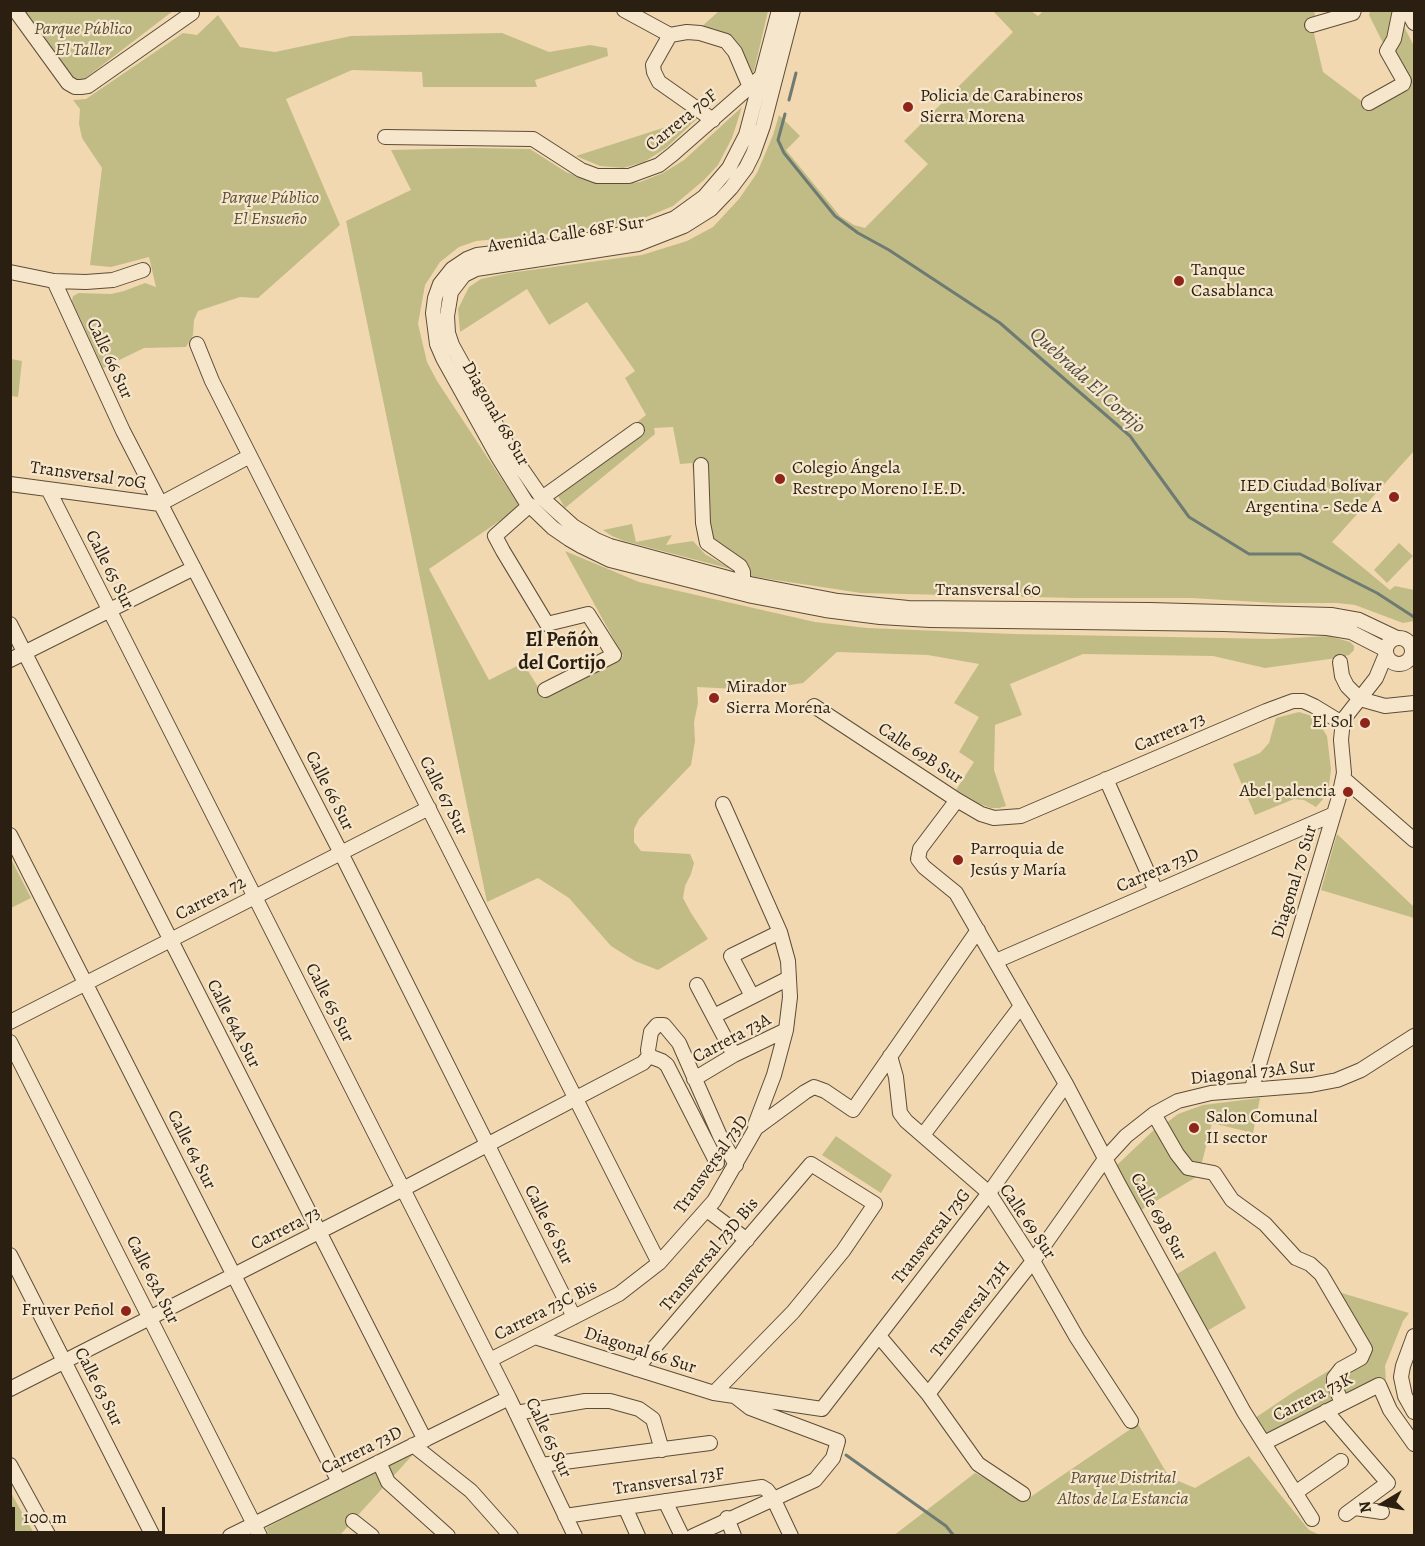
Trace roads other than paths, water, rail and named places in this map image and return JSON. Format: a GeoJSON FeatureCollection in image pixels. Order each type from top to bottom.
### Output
{"type":"FeatureCollection","features":[{"type":"Feature","properties":{"kind":"street"},"geometry":{"type":"LineString","coordinates":[[15,10],[68,83],[75,87],[88,86],[192,13]]}},
{"type":"Feature","properties":{"kind":"street"},"geometry":{"type":"LineString","coordinates":[[624,10],[670,35],[687,32],[700,33],[726,41],[735,52],[750,87]]}},
{"type":"Feature","properties":{"kind":"street","name":"Avenida Calle 68F Sur"},"geometry":{"type":"LineString","coordinates":[[452,278],[458,264],[477,255],[640,231],[675,218],[712,190],[729,168],[746,135],[779,10]]}},
{"type":"Feature","properties":{"kind":"street","name":"Avenida Calle 68F Sur"},"geometry":{"type":"LineString","coordinates":[[452,278],[486,266],[531,262],[638,244],[670,233],[698,218],[720,201],[746,168],[760,134],[793,10]]}},
{"type":"Feature","properties":{"kind":"street"},"geometry":{"type":"LineString","coordinates":[[1312,25],[1353,13],[1354,10]]}},
{"type":"Feature","properties":{"kind":"street"},"geometry":{"type":"LineString","coordinates":[[1369,103],[1403,84],[1404,81],[1387,51],[1394,39],[1400,10]]}},
{"type":"Feature","properties":{"kind":"street"},"geometry":{"type":"LineString","coordinates":[[1407,10],[1414,23]]}},
{"type":"Feature","properties":{"kind":"street"},"geometry":{"type":"LineString","coordinates":[[670,35],[653,65],[659,82],[713,120]]}},
{"type":"Feature","properties":{"kind":"street","name":"Carrera 70F"},"geometry":{"type":"LineString","coordinates":[[385,137],[533,139],[581,170],[597,176],[629,176],[659,165],[780,59]]}},
{"type":"Feature","properties":{"kind":"street"},"geometry":{"type":"LineString","coordinates":[[10,272],[54,281],[86,282],[113,280],[143,270]]}},
{"type":"Feature","properties":{"kind":"street","name":"Diagonal 68 Sur"},"geometry":{"type":"LineString","coordinates":[[452,278],[448,302],[448,333],[452,345],[515,459],[542,498],[583,540]]}},
{"type":"Feature","properties":{"kind":"street","name":"Diagonal 68 Sur"},"geometry":{"type":"LineString","coordinates":[[452,278],[440,284],[435,297],[433,313],[437,344],[514,484],[530,505],[553,528],[583,540]]}},
{"type":"Feature","properties":{"kind":"street","name":"Calle 66 Sur"},"geometry":{"type":"LineString","coordinates":[[54,281],[123,431],[574,1317]]}},
{"type":"Feature","properties":{"kind":"street","name":"Calle 67 Sur"},"geometry":{"type":"LineString","coordinates":[[197,344],[212,381],[659,1263]]}},
{"type":"Feature","properties":{"kind":"street"},"geometry":{"type":"LineString","coordinates":[[542,498],[637,430]]}},
{"type":"Feature","properties":{"kind":"street"},"geometry":{"type":"LineString","coordinates":[[160,504],[250,456]]}},
{"type":"Feature","properties":{"kind":"street"},"geometry":{"type":"LineString","coordinates":[[701,465],[703,523],[707,543],[740,566],[743,572],[743,582]]}},
{"type":"Feature","properties":{"kind":"street","name":"Transversal 70G"},"geometry":{"type":"LineString","coordinates":[[10,484],[160,504]]}},
{"type":"Feature","properties":{"kind":"street","name":"Calle 65 Sur"},"geometry":{"type":"LineString","coordinates":[[48,489],[490,1360],[575,1536]]}},
{"type":"Feature","properties":{"kind":"street"},"geometry":{"type":"LineString","coordinates":[[530,505],[495,536],[547,624],[588,614],[614,655],[545,690]]}},
{"type":"Feature","properties":{"kind":"street","name":"Transversal 60"},"geometry":{"type":"LineString","coordinates":[[583,540],[602,543],[624,551],[743,582],[838,601],[908,608],[1150,610],[1331,615],[1359,620],[1410,644]]}},
{"type":"Feature","properties":{"kind":"street","name":"Transversal 60"},"geometry":{"type":"LineString","coordinates":[[583,540],[610,560],[752,596],[825,610],[869,616],[930,620],[1224,624],[1327,628],[1352,632],[1386,652],[1391,661],[1407,666]]}},
{"type":"Feature","properties":{"kind":"street"},"geometry":{"type":"LineString","coordinates":[[10,660],[194,568]]}},
{"type":"Feature","properties":{"kind":"street","name":"Calle 64A Sur"},"geometry":{"type":"LineString","coordinates":[[10,624],[320,1232],[419,1443]]}},
{"type":"Feature","properties":{"kind":"street"},"geometry":{"type":"LineString","coordinates":[[1342,723],[1347,713],[1380,671],[1389,642],[1410,644],[1410,659],[1407,666],[1363,695]]}},
{"type":"Feature","properties":{"kind":"street"},"geometry":{"type":"LineString","coordinates":[[1340,662],[1347,686],[1363,695],[1385,706],[1414,703]]}},
{"type":"Feature","properties":{"kind":"street","name":"Carrera 73"},"geometry":{"type":"LineString","coordinates":[[1010,818],[1021,816],[1293,701],[1303,701],[1342,723]]}},
{"type":"Feature","properties":{"kind":"street","name":"Calle 69B Sur"},"geometry":{"type":"LineString","coordinates":[[814,706],[981,814],[994,818],[1010,818]]}},
{"type":"Feature","properties":{"kind":"street","name":"Diagonal 70 Sur"},"geometry":{"type":"LineString","coordinates":[[1252,1088],[1343,778],[1342,723]]}},
{"type":"Feature","properties":{"kind":"street"},"geometry":{"type":"LineString","coordinates":[[1343,778],[1414,840]]}},
{"type":"Feature","properties":{"kind":"street"},"geometry":{"type":"LineString","coordinates":[[1106,779],[1156,891]]}},
{"type":"Feature","properties":{"kind":"street","name":"Calle 69B Sur"},"geometry":{"type":"LineString","coordinates":[[957,800],[920,849],[918,860],[956,893],[1066,1084],[1201,1335],[1264,1443],[1312,1519]]}},
{"type":"Feature","properties":{"kind":"street"},"geometry":{"type":"LineString","coordinates":[[723,804],[780,932],[788,961],[790,998],[786,1030],[756,1128]]}},
{"type":"Feature","properties":{"kind":"street","name":"Carrera 72"},"geometry":{"type":"LineString","coordinates":[[10,1022],[429,808]]}},
{"type":"Feature","properties":{"kind":"street","name":"Carrera 73D"},"geometry":{"type":"LineString","coordinates":[[996,961],[1334,814]]}},
{"type":"Feature","properties":{"kind":"street","name":"Calle 64 Sur"},"geometry":{"type":"LineString","coordinates":[[10,835],[339,1482]]}},
{"type":"Feature","properties":{"kind":"street"},"geometry":{"type":"LineString","coordinates":[[890,1056],[978,930]]}},
{"type":"Feature","properties":{"kind":"street"},"geometry":{"type":"LineString","coordinates":[[752,996],[731,956],[780,932]]}},
{"type":"Feature","properties":{"kind":"street"},"geometry":{"type":"LineString","coordinates":[[714,1016],[789,978]]}},
{"type":"Feature","properties":{"kind":"street"},"geometry":{"type":"LineString","coordinates":[[697,985],[734,1055]]}},
{"type":"Feature","properties":{"kind":"street"},"geometry":{"type":"LineString","coordinates":[[923,1135],[1021,1006]]}},
{"type":"Feature","properties":{"kind":"street"},"geometry":{"type":"LineString","coordinates":[[717,1163],[668,1065],[649,1056],[651,1032],[657,1025],[664,1025],[679,1043],[736,1165]]}},
{"type":"Feature","properties":{"kind":"street","name":"Carrera 73A"},"geometry":{"type":"LineString","coordinates":[[694,1079],[734,1055],[786,1030]]}},
{"type":"Feature","properties":{"kind":"street","name":"Diagonal 73A Sur"},"geometry":{"type":"LineString","coordinates":[[1105,1160],[1126,1136],[1172,1103],[1211,1093],[1311,1085],[1337,1080],[1361,1070],[1414,1036]]}},
{"type":"Feature","properties":{"kind":"street","name":"Calle 63A Sur"},"geometry":{"type":"LineString","coordinates":[[10,1041],[152,1318],[257,1530]]}},
{"type":"Feature","properties":{"kind":"street","name":"Carrera 73"},"geometry":{"type":"LineString","coordinates":[[10,1389],[403,1190],[643,1063],[649,1056]]}},
{"type":"Feature","properties":{"kind":"street","name":"Transversal 73D"},"geometry":{"type":"LineString","coordinates":[[619,1294],[659,1263],[707,1210],[736,1165],[756,1128],[814,1087],[825,1091],[853,1110],[890,1056]]}},
{"type":"Feature","properties":{"kind":"street","name":"Calle 69 Sur"},"geometry":{"type":"LineString","coordinates":[[890,1056],[896,1077],[900,1113],[906,1121],[989,1193],[1033,1261],[1077,1338],[1131,1421]]}},
{"type":"Feature","properties":{"kind":"street","name":"Transversal 73G"},"geometry":{"type":"LineString","coordinates":[[822,1409],[989,1193],[1066,1084]]}},
{"type":"Feature","properties":{"kind":"street"},"geometry":{"type":"LineString","coordinates":[[1154,1114],[1182,1162],[1192,1170],[1208,1170],[1214,1173],[1240,1208],[1259,1219],[1296,1258],[1310,1264],[1321,1274],[1364,1346],[1361,1358],[1341,1369],[1334,1378],[1342,1403]]}},
{"type":"Feature","properties":{"kind":"street","name":"Transversal 73H"},"geometry":{"type":"LineString","coordinates":[[928,1394],[1033,1261],[1105,1160]]}},
{"type":"Feature","properties":{"kind":"street","name":"Transversal 73D Bis"},"geometry":{"type":"LineString","coordinates":[[636,1369],[811,1164],[874,1204],[843,1251],[793,1312],[714,1393]]}},
{"type":"Feature","properties":{"kind":"street"},"geometry":{"type":"LineString","coordinates":[[707,1210],[747,1240]]}},
{"type":"Feature","properties":{"kind":"street","name":"Calle 63 Sur"},"geometry":{"type":"LineString","coordinates":[[10,1255],[153,1536]]}},
{"type":"Feature","properties":{"kind":"street","name":"Carrera 73C Bis"},"geometry":{"type":"LineString","coordinates":[[490,1360],[619,1294]]}},
{"type":"Feature","properties":{"kind":"street"},"geometry":{"type":"LineString","coordinates":[[879,1336],[928,1394],[978,1464],[1023,1494]]}},
{"type":"Feature","properties":{"kind":"street"},"geometry":{"type":"LineString","coordinates":[[1414,1336],[1406,1355],[1401,1377],[1402,1387],[1411,1406],[1390,1410],[1414,1444]]}},
{"type":"Feature","properties":{"kind":"street","name":"Diagonal 66 Sur"},"geometry":{"type":"LineString","coordinates":[[535,1337],[714,1393],[822,1409]]}},
{"type":"Feature","properties":{"kind":"street","name":"Carrera 73K"},"geometry":{"type":"LineString","coordinates":[[1264,1443],[1379,1385],[1390,1410]]}},
{"type":"Feature","properties":{"kind":"street","name":"Diagonal 66 Sur"},"geometry":{"type":"LineString","coordinates":[[735,1396],[750,1408],[838,1441],[832,1458],[816,1480],[773,1498]]}},
{"type":"Feature","properties":{"kind":"street","name":"Carrera 73D"},"geometry":{"type":"LineString","coordinates":[[230,1536],[257,1530],[339,1482],[509,1398]]}},
{"type":"Feature","properties":{"kind":"street"},"geometry":{"type":"LineString","coordinates":[[516,1413],[585,1401],[610,1401],[639,1409],[653,1419],[662,1450]]}},
{"type":"Feature","properties":{"kind":"street"},"geometry":{"type":"LineString","coordinates":[[1326,1411],[1388,1483],[1350,1511],[1382,1512]]}},
{"type":"Feature","properties":{"kind":"street"},"geometry":{"type":"LineString","coordinates":[[419,1443],[471,1491],[511,1536]]}},
{"type":"Feature","properties":{"kind":"street"},"geometry":{"type":"LineString","coordinates":[[541,1466],[710,1443]]}},
{"type":"Feature","properties":{"kind":"street"},"geometry":{"type":"LineString","coordinates":[[1295,1493],[1341,1461]]}},
{"type":"Feature","properties":{"kind":"street"},"geometry":{"type":"LineString","coordinates":[[379,1462],[388,1482],[448,1536]]}},
{"type":"Feature","properties":{"kind":"street"},"geometry":{"type":"LineString","coordinates":[[10,1465],[49,1536]]}},
{"type":"Feature","properties":{"kind":"street","name":"Transversal 73F"},"geometry":{"type":"LineString","coordinates":[[565,1516],[762,1487],[773,1498]]}},
{"type":"Feature","properties":{"kind":"street"},"geometry":{"type":"LineString","coordinates":[[693,1536],[773,1498],[792,1536]]}},
{"type":"Feature","properties":{"kind":"street"},"geometry":{"type":"LineString","coordinates":[[665,1501],[682,1536]]}},
{"type":"Feature","properties":{"kind":"street"},"geometry":{"type":"LineString","coordinates":[[625,1507],[638,1536]]}},
{"type":"Feature","properties":{"kind":"street"},"geometry":{"type":"LineString","coordinates":[[727,1518],[734,1536]]}},
{"type":"Feature","properties":{"kind":"street"},"geometry":{"type":"LineString","coordinates":[[353,1521],[372,1536]]}},
{"type":"Feature","properties":{"kind":"waterway","name":"Quebrada El Cortijo"},"geometry":{"type":"LineString","coordinates":[[789,100],[796,73]]}},
{"type":"Feature","properties":{"kind":"waterway","name":"Quebrada El Cortijo"},"geometry":{"type":"LineString","coordinates":[[785,114],[778,140],[784,153],[835,216],[1000,323],[1130,436],[1189,517],[1249,554],[1300,554],[1377,593],[1414,617]]}},
{"type":"Feature","properties":{"kind":"waterway"},"geometry":{"type":"LineString","coordinates":[[846,1455],[946,1526],[954,1536]]}},
{"type":"Feature","properties":{"kind":"place","name":"Policia de Carabineros Sierra Morena"},"geometry":{"type":"Point","coordinates":[908,107]}},
{"type":"Feature","properties":{"kind":"place","name":"Tanque Casablanca"},"geometry":{"type":"Point","coordinates":[1179,281]}},
{"type":"Feature","properties":{"kind":"place","name":"Colegio Ángela Restrepo Moreno I.E.D."},"geometry":{"type":"Point","coordinates":[780,479]}},
{"type":"Feature","properties":{"kind":"place","name":"IED Ciudad Bolívar Argentina - Sede A"},"geometry":{"type":"Point","coordinates":[1394,497]}},
{"type":"Feature","properties":{"kind":"place","name":"Mirador Sierra Morena"},"geometry":{"type":"Point","coordinates":[714,698]}},
{"type":"Feature","properties":{"kind":"place","name":"El Sol"},"geometry":{"type":"Point","coordinates":[1365,723]}},
{"type":"Feature","properties":{"kind":"place","name":"Abel palencia"},"geometry":{"type":"Point","coordinates":[1348,792]}},
{"type":"Feature","properties":{"kind":"place","name":"Parroquia de Jesús y María"},"geometry":{"type":"Point","coordinates":[958,860]}},
{"type":"Feature","properties":{"kind":"place","name":"Salon Comunal II sector"},"geometry":{"type":"Point","coordinates":[1194,1128]}},
{"type":"Feature","properties":{"kind":"place","name":"Fruver Peñol"},"geometry":{"type":"Point","coordinates":[126,1311]}},
{"type":"Feature","properties":{"kind":"district","name":"El Peñón del Cortijo"},"geometry":{"type":"Point","coordinates":[562,652]}},
{"type":"Feature","properties":{"kind":"park label","name":"Parque Público El Taller"},"geometry":{"type":"Point","coordinates":[83,40]}},
{"type":"Feature","properties":{"kind":"park label","name":"Parque Público El Ensueño"},"geometry":{"type":"Point","coordinates":[270,209]}},
{"type":"Feature","properties":{"kind":"park label","name":"Parque Distrital Altos de La Estancia"},"geometry":{"type":"Point","coordinates":[1123,1489]}}]}
